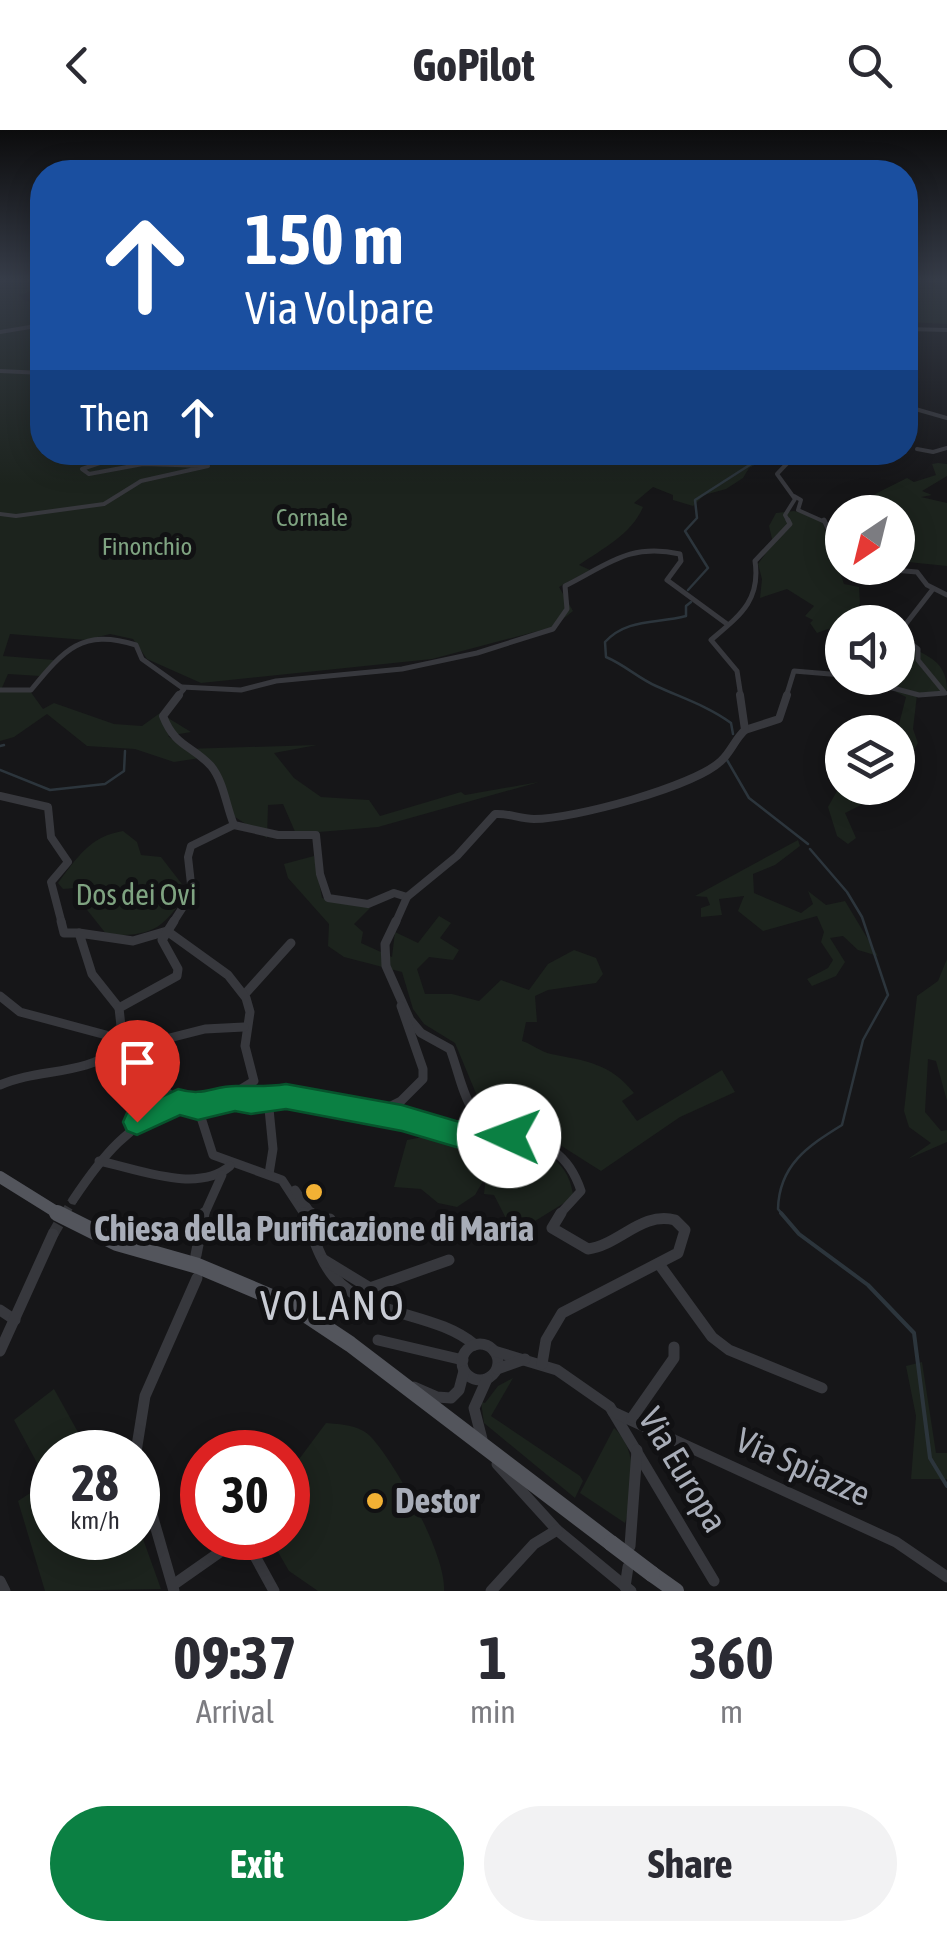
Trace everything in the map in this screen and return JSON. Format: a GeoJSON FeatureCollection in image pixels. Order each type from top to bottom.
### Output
{"type":"FeatureCollection","features":[{"type":"Feature","properties":{"kind":"main road"},"geometry":{"type":"LineString","coordinates":[[0,1178],[78,1226],[117,1243],[198,1266],[293,1306],[404,1384],[676,1591]]}},
{"type":"Feature","properties":{"kind":"street"},"geometry":{"type":"LineString","coordinates":[[0,371],[30,372]]}},
{"type":"Feature","properties":{"kind":"street"},"geometry":{"type":"LineString","coordinates":[[918,410],[947,418]]}},
{"type":"Feature","properties":{"kind":"street"},"geometry":{"type":"LineString","coordinates":[[918,449],[933,452],[947,448]]}},
{"type":"Feature","properties":{"kind":"street"},"geometry":{"type":"LineString","coordinates":[[88,465],[82,469],[89,474],[138,465]]}},
{"type":"Feature","properties":{"kind":"street"},"geometry":{"type":"LineString","coordinates":[[0,514],[25,515],[104,504],[141,481],[208,466],[176,465]]}},
{"type":"Feature","properties":{"kind":"street"},"geometry":{"type":"LineString","coordinates":[[745,730],[737,671],[711,640],[748,610],[758,581],[755,561],[765,552],[775,531],[790,524],[786,510],[794,499],[778,471],[784,465]]}},
{"type":"Feature","properties":{"kind":"street"},"geometry":{"type":"LineString","coordinates":[[790,495],[802,500],[798,510],[825,524]]}},
{"type":"Feature","properties":{"kind":"street"},"geometry":{"type":"LineString","coordinates":[[0,690],[31,690],[59,653],[105,638],[136,645],[142,659],[182,687],[227,691],[263,687],[276,680],[402,668],[477,654],[553,629],[567,609],[565,586],[636,550],[648,548],[680,554],[681,561],[666,580],[687,591],[701,607],[726,624]]}},
{"type":"Feature","properties":{"kind":"street"},"geometry":{"type":"LineString","coordinates":[[915,572],[933,589],[947,595]]}},
{"type":"Feature","properties":{"kind":"street"},"geometry":{"type":"LineString","coordinates":[[915,612],[933,589]]}},
{"type":"Feature","properties":{"kind":"street"},"geometry":{"type":"LineString","coordinates":[[915,646],[918,660],[945,693],[915,695]]}},
{"type":"Feature","properties":{"kind":"street"},"geometry":{"type":"LineString","coordinates":[[509,1136],[481,1127],[470,1114],[450,1049],[421,1032],[410,1020],[384,958],[385,944],[408,897],[457,856],[495,814],[534,819],[631,800],[721,762],[733,739],[783,714],[794,670],[825,673]]}},
{"type":"Feature","properties":{"kind":"street"},"geometry":{"type":"LineString","coordinates":[[182,687],[183,692],[163,716],[166,726],[172,740],[214,770],[234,824]]}},
{"type":"Feature","properties":{"kind":"street"},"geometry":{"type":"LineString","coordinates":[[0,796],[48,807],[51,837],[68,862],[51,882],[64,932],[133,941],[165,936],[230,978],[245,994],[250,1012],[243,1041],[254,1082],[235,1098],[198,1108],[178,1102],[110,1039],[20,1012],[0,996]]}},
{"type":"Feature","properties":{"kind":"street"},"geometry":{"type":"LineString","coordinates":[[165,936],[192,893],[188,856],[191,846],[234,824],[278,835],[316,835],[320,874],[331,900],[368,904],[394,894],[408,897]]}},
{"type":"Feature","properties":{"kind":"street"},"geometry":{"type":"LineString","coordinates":[[79,933],[92,974],[119,1008],[121,1026],[110,1039]]}},
{"type":"Feature","properties":{"kind":"street"},"geometry":{"type":"LineString","coordinates":[[119,1008],[130,998],[168,984],[177,976],[165,936]]}},
{"type":"Feature","properties":{"kind":"street"},"geometry":{"type":"LineString","coordinates":[[245,994],[291,943]]}},
{"type":"Feature","properties":{"kind":"street"},"geometry":{"type":"LineString","coordinates":[[375,1114],[416,1094],[422,1080],[421,1054],[403,1026],[402,999]]}},
{"type":"Feature","properties":{"kind":"street"},"geometry":{"type":"LineString","coordinates":[[0,1085],[33,1072],[75,1072],[120,1049],[205,1028],[244,1027]]}},
{"type":"Feature","properties":{"kind":"street"},"geometry":{"type":"LineString","coordinates":[[235,1098],[251,1102],[286,1096],[402,1118],[456,1134],[541,1141],[571,1163],[581,1191],[576,1202],[556,1214],[552,1228],[579,1247],[593,1249],[652,1218],[666,1216],[678,1220],[684,1230],[678,1253],[562,1313],[546,1340],[542,1364]]}},
{"type":"Feature","properties":{"kind":"street"},"geometry":{"type":"LineString","coordinates":[[268,1099],[273,1149],[269,1174]]}},
{"type":"Feature","properties":{"kind":"street"},"geometry":{"type":"LineString","coordinates":[[73,1200],[113,1140],[137,1122],[178,1102]]}},
{"type":"Feature","properties":{"kind":"street"},"geometry":{"type":"LineString","coordinates":[[198,1108],[214,1155],[226,1171]]}},
{"type":"Feature","properties":{"kind":"street"},"geometry":{"type":"LineString","coordinates":[[99,1161],[198,1181],[226,1171],[269,1174],[289,1187],[330,1276],[352,1292],[454,1329],[475,1345],[488,1346],[494,1351],[492,1374],[477,1390],[473,1416],[487,1448],[505,1475],[557,1530],[627,1590]]}},
{"type":"Feature","properties":{"kind":"street"},"geometry":{"type":"LineString","coordinates":[[196,1255],[204,1214],[226,1171]]}},
{"type":"Feature","properties":{"kind":"street"},"geometry":{"type":"LineString","coordinates":[[286,1178],[318,1225],[330,1220]]}},
{"type":"Feature","properties":{"kind":"street"},"geometry":{"type":"LineString","coordinates":[[0,1350],[53,1234]]}},
{"type":"Feature","properties":{"kind":"street"},"geometry":{"type":"LineString","coordinates":[[324,1260],[370,1288],[448,1260]]}},
{"type":"Feature","properties":{"kind":"street"},"geometry":{"type":"LineString","coordinates":[[659,1264],[712,1337],[728,1350],[822,1388]]}},
{"type":"Feature","properties":{"kind":"street"},"geometry":{"type":"LineString","coordinates":[[140,1430],[145,1396],[197,1278]]}},
{"type":"Feature","properties":{"kind":"street"},"geometry":{"type":"LineString","coordinates":[[0,1310],[15,1320]]}},
{"type":"Feature","properties":{"kind":"street"},"geometry":{"type":"LineString","coordinates":[[378,1340],[464,1363],[475,1380],[527,1359]]}},
{"type":"Feature","properties":{"kind":"street"},"geometry":{"type":"LineString","coordinates":[[404,1384],[437,1397],[451,1398],[464,1380],[464,1363],[475,1345]]}},
{"type":"Feature","properties":{"kind":"street"},"geometry":{"type":"LineString","coordinates":[[632,1418],[674,1358],[674,1347]]}},
{"type":"Feature","properties":{"kind":"street","name":"Via Europa"},"geometry":{"type":"LineString","coordinates":[[494,1351],[542,1364],[579,1383],[613,1412],[714,1582]]}},
{"type":"Feature","properties":{"kind":"street","name":"Via Spiazze"},"geometry":{"type":"LineString","coordinates":[[613,1412],[896,1542],[947,1577]]}},
{"type":"Feature","properties":{"kind":"street"},"geometry":{"type":"LineString","coordinates":[[620,1545],[638,1470],[636,1446]]}},
{"type":"Feature","properties":{"kind":"street"},"geometry":{"type":"LineString","coordinates":[[491,1591],[534,1544],[557,1530]]}},
{"type":"Feature","properties":{"kind":"street"},"geometry":{"type":"LineString","coordinates":[[160,1541],[174,1588],[213,1560]]}},
{"type":"Feature","properties":{"kind":"street"},"geometry":{"type":"LineString","coordinates":[[256,1560],[274,1591]]}},
{"type":"Feature","properties":{"kind":"street"},"geometry":{"type":"LineString","coordinates":[[627,1590],[628,1567]]}},
{"type":"Feature","properties":{"kind":"street"},"geometry":{"type":"LineString","coordinates":[[0,1582],[5,1591]]}},
{"type":"Feature","properties":{"kind":"green space","name":"Finonchio"},"geometry":{"type":"Polygon","coordinates":[[[0,348],[30,348],[30,465],[754,465],[743,478],[726,489],[704,495],[693,506],[673,500],[673,495],[653,487],[634,503],[643,507],[632,525],[579,565],[590,570],[559,587],[573,611],[553,627],[432,659],[201,683],[147,659],[133,639],[110,634],[86,640],[10,634],[3,656],[54,660],[40,676],[8,674],[1,690],[30,691],[43,709],[54,703],[114,724],[142,726],[160,713],[191,732],[168,736],[185,749],[317,745],[274,753],[294,778],[321,797],[369,800],[380,816],[461,792],[465,795],[539,782],[378,827],[296,834],[283,804],[268,805],[267,838],[232,815],[216,768],[200,758],[174,762],[135,749],[87,746],[47,714],[14,737],[0,741],[0,348]]]}},
{"type":"Feature","properties":{"kind":"green space"},"geometry":{"type":"Polygon","coordinates":[[[932,464],[947,464],[947,476],[922,491],[932,495],[921,497],[947,503],[947,566],[915,563],[915,495],[875,495],[907,478],[914,482],[936,475],[932,464]]]}},
{"type":"Feature","properties":{"kind":"green space"},"geometry":{"type":"Polygon","coordinates":[[[794,511],[821,518],[825,529],[825,585],[859,587],[859,605],[825,605],[825,630],[817,633],[810,623],[813,620],[805,616],[814,606],[787,589],[760,598],[762,579],[758,564],[773,543],[769,526],[776,513],[794,511]]]}},
{"type":"Feature","properties":{"kind":"green space"},"geometry":{"type":"Polygon","coordinates":[[[915,649],[937,663],[946,678],[947,690],[917,695],[915,715],[901,715],[906,697],[902,695],[915,695],[915,649]]]}},
{"type":"Feature","properties":{"kind":"green space"},"geometry":{"type":"Polygon","coordinates":[[[861,805],[845,813],[856,838],[848,844],[837,836],[828,807],[861,805]]]}},
{"type":"Feature","properties":{"kind":"green space","name":"Dos dei Ovi"},"geometry":{"type":"Polygon","coordinates":[[[123,831],[137,842],[141,855],[161,857],[188,892],[171,915],[155,928],[136,934],[107,935],[84,906],[96,899],[87,887],[63,889],[58,883],[93,843],[123,831]]]}},
{"type":"Feature","properties":{"kind":"green space"},"geometry":{"type":"Polygon","coordinates":[[[798,840],[800,846],[775,865],[753,874],[754,893],[801,913],[813,904],[808,891],[826,905],[845,901],[878,956],[858,950],[843,936],[830,938],[845,962],[836,976],[812,986],[807,979],[828,968],[833,960],[821,942],[824,932],[817,916],[763,931],[738,911],[744,896],[719,899],[722,915],[701,917],[701,908],[710,905],[707,897],[695,896],[798,840]]]}},
{"type":"Feature","properties":{"kind":"green space"},"geometry":{"type":"Polygon","coordinates":[[[314,856],[322,898],[370,908],[354,924],[363,932],[361,943],[392,957],[395,932],[418,943],[439,916],[451,923],[440,938],[459,950],[453,960],[429,957],[417,969],[425,994],[452,994],[479,1001],[501,980],[529,990],[548,964],[574,950],[596,958],[603,974],[596,983],[548,990],[535,996],[537,1022],[526,1022],[522,1041],[616,1075],[634,1093],[622,1101],[637,1121],[722,1070],[735,1092],[680,1117],[601,1171],[530,1126],[485,1115],[455,1043],[424,1024],[413,1009],[402,972],[344,957],[328,946],[329,924],[288,878],[284,864],[314,856]]]}},
{"type":"Feature","properties":{"kind":"green space"},"geometry":{"type":"Polygon","coordinates":[[[947,959],[947,1101],[936,1061],[928,1059],[925,1112],[941,1131],[947,1130],[947,1142],[908,1159],[931,1143],[909,1127],[904,1111],[917,996],[938,981],[947,959]]]}},
{"type":"Feature","properties":{"kind":"green space"},"geometry":{"type":"Polygon","coordinates":[[[428,1136],[457,1138],[487,1174],[493,1145],[545,1154],[563,1168],[573,1194],[514,1234],[494,1195],[484,1194],[486,1176],[475,1195],[457,1207],[438,1203],[421,1189],[394,1187],[407,1140],[428,1136]]]}},
{"type":"Feature","properties":{"kind":"green space"},"geometry":{"type":"Polygon","coordinates":[[[922,1362],[936,1453],[947,1453],[947,1479],[911,1479],[916,1416],[906,1366],[922,1362]]]}},
{"type":"Feature","properties":{"kind":"green space"},"geometry":{"type":"Polygon","coordinates":[[[513,1378],[491,1416],[580,1476],[583,1481],[575,1498],[484,1423],[481,1402],[485,1403],[498,1386],[513,1378]]]}},
{"type":"Feature","properties":{"kind":"green space"},"geometry":{"type":"Polygon","coordinates":[[[54,1389],[77,1430],[30,1430],[30,1450],[14,1420],[54,1389]]]}},
{"type":"Feature","properties":{"kind":"green space","name":"Destor"},"geometry":{"type":"Polygon","coordinates":[[[326,1423],[360,1429],[370,1436],[405,1487],[428,1533],[443,1575],[444,1591],[318,1591],[289,1571],[283,1560],[310,1560],[310,1444],[326,1423]]]}},
{"type":"Feature","properties":{"kind":"green space"},"geometry":{"type":"Polygon","coordinates":[[[614,1428],[631,1460],[631,1499],[625,1523],[580,1493],[614,1428]]]}},
{"type":"Feature","properties":{"kind":"green space"},"geometry":{"type":"Polygon","coordinates":[[[30,1493],[30,1541],[18,1501],[30,1493]]]}},
{"type":"Feature","properties":{"kind":"green space"},"geometry":{"type":"Polygon","coordinates":[[[36,1560],[151,1560],[161,1589],[45,1591],[36,1560]]]}},
{"type":"Feature","properties":{"kind":"waterway"},"geometry":{"type":"LineString","coordinates":[[688,590],[708,568],[685,531],[697,518],[695,500],[750,465]]}},
{"type":"Feature","properties":{"kind":"waterway"},"geometry":{"type":"LineString","coordinates":[[691,602],[686,606],[686,616],[632,625],[614,634],[605,642],[606,657],[649,683],[722,717],[731,723],[733,734]]}},
{"type":"Feature","properties":{"kind":"waterway"},"geometry":{"type":"LineString","coordinates":[[0,746],[4,745]]}},
{"type":"Feature","properties":{"kind":"waterway"},"geometry":{"type":"LineString","coordinates":[[0,770],[50,790],[105,784],[124,771],[125,751]]}},
{"type":"Feature","properties":{"kind":"waterway"},"geometry":{"type":"LineString","coordinates":[[727,760],[749,798],[808,844]]}},
{"type":"Feature","properties":{"kind":"waterway"},"geometry":{"type":"LineString","coordinates":[[783,1215],[778,1209],[780,1194],[790,1169],[807,1149],[842,1125],[863,1040],[888,995],[862,917],[847,892],[810,849]]}},
{"type":"Feature","properties":{"kind":"waterway"},"geometry":{"type":"LineString","coordinates":[[781,1213],[799,1234],[868,1285],[914,1333],[930,1458],[947,1486]]}},
{"type":"Feature","properties":{"kind":"tunnel"},"geometry":{"type":"LineString","coordinates":[[64,1215],[73,1200]]}},
{"type":"Feature","properties":{"kind":"tunnel"},"geometry":{"type":"LineString","coordinates":[[53,1234],[65,1213]]}},
{"type":"Feature","properties":{"kind":"place","name":"Chiesa della Purificazione di Maria"},"geometry":{"type":"Point","coordinates":[314,1192]}},
{"type":"Feature","properties":{"kind":"place","name":"Destor"},"geometry":{"type":"Point","coordinates":[375,1501]}},
{"type":"Feature","properties":{"kind":"district","name":"VOLANO"},"geometry":{"type":"Point","coordinates":[333,1305]}},
{"type":"Feature","properties":{"kind":"route"},"geometry":{"type":"LineString","coordinates":[[137,1122],[178,1102],[198,1108],[235,1098],[251,1102],[286,1096],[402,1118],[456,1134],[509,1136]]}},
{"type":"Feature","properties":{"kind":"park label","name":"Cornale"},"geometry":{"type":"Point","coordinates":[312,517]}}]}
